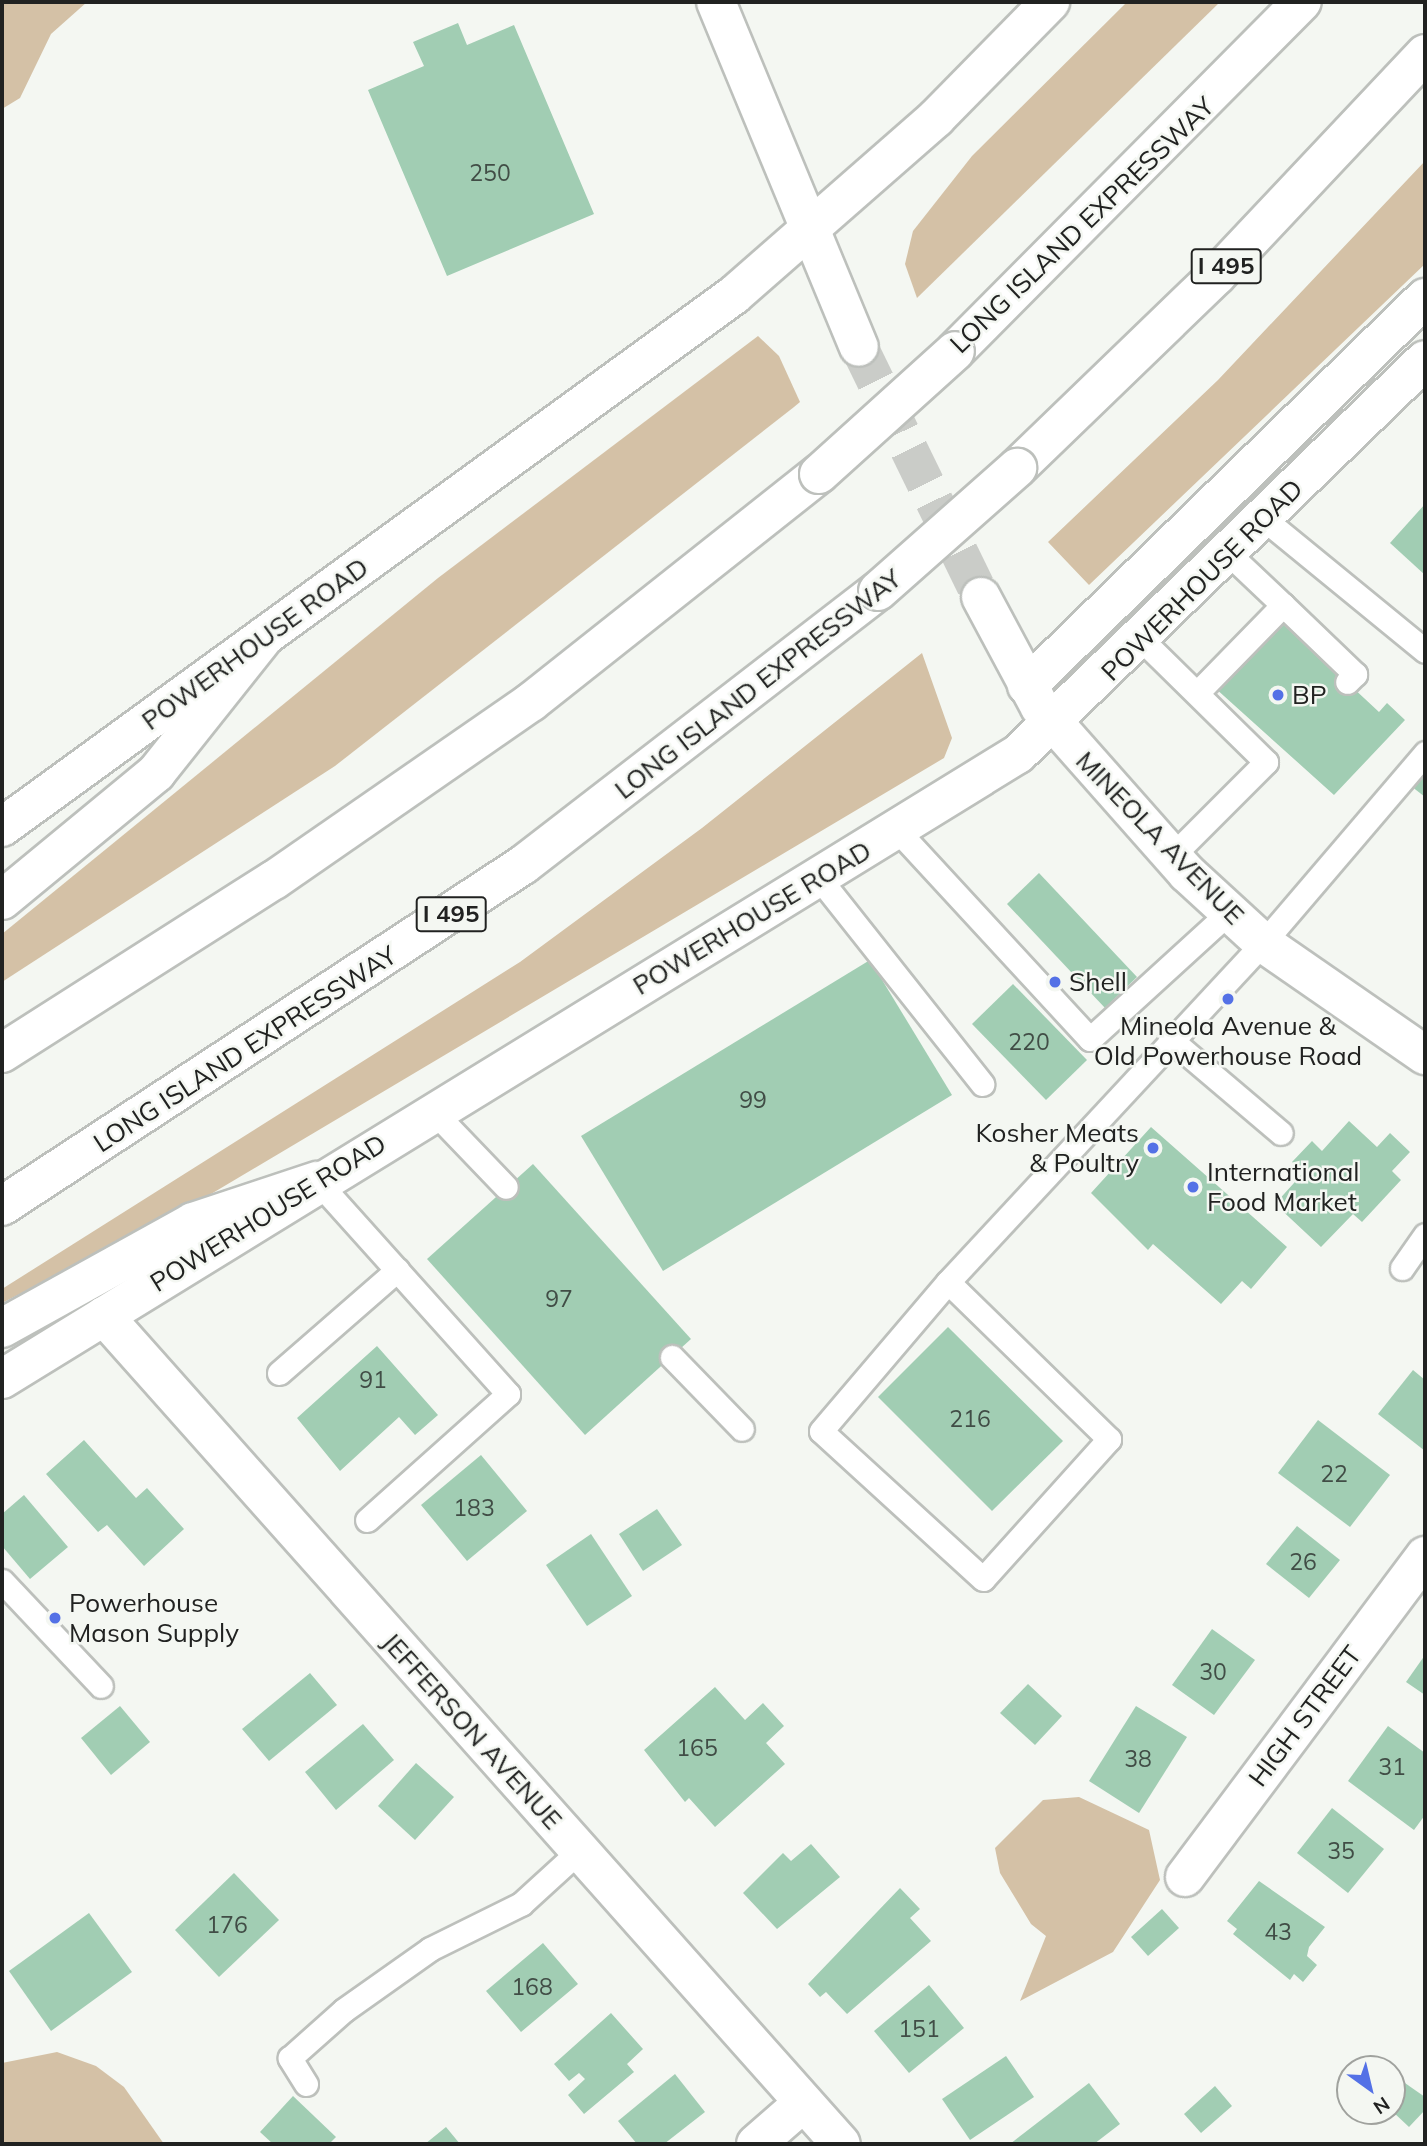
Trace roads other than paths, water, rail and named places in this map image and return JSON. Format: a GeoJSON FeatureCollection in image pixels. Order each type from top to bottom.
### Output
{"type":"FeatureCollection","features":[{"type":"Feature","properties":{"kind":"main road"},"geometry":{"type":"LineString","coordinates":[[716,2],[808,231],[859,347]]}},
{"type":"Feature","properties":{"kind":"main road","name":"POWERHOUSE ROAD"},"geometry":{"type":"LineString","coordinates":[[2,827],[734,295],[936,118],[1050,2]]}},
{"type":"Feature","properties":{"kind":"main road","name":"LONG ISLAND EXPRESSWAY"},"geometry":{"type":"LineString","coordinates":[[2,1052],[476,742],[657,606],[819,474],[955,351],[1302,2]]}},
{"type":"Feature","properties":{"kind":"main road","name":"LONG ISLAND EXPRESSWAY"},"geometry":{"type":"LineString","coordinates":[[2,1206],[523,865],[878,592],[1017,468],[1216,276],[1425,54]]}},
{"type":"Feature","properties":{"kind":"main road","name":"POWERHOUSE ROAD"},"geometry":{"type":"LineString","coordinates":[[1027,686],[1425,298]]}},
{"type":"Feature","properties":{"kind":"main road","name":"POWERHOUSE ROAD"},"geometry":{"type":"LineString","coordinates":[[2,1379],[317,1181],[897,830],[1054,725],[1425,360]]}},
{"type":"Feature","properties":{"kind":"main road","name":"MINEOLA AVENUE"},"geometry":{"type":"LineString","coordinates":[[981,597],[1027,686],[1054,725],[1171,858],[1263,943],[1425,1055]]}},
{"type":"Feature","properties":{"kind":"main road"},"geometry":{"type":"LineString","coordinates":[[2,900],[156,773],[265,636]]}},
{"type":"Feature","properties":{"kind":"main road"},"geometry":{"type":"LineString","coordinates":[[2,1328],[194,1222],[317,1181]]}},
{"type":"Feature","properties":{"kind":"main road","name":"JEFFERSON AVENUE"},"geometry":{"type":"LineString","coordinates":[[104,1316],[841,2144]]}},
{"type":"Feature","properties":{"kind":"main road","name":"HIGH STREET"},"geometry":{"type":"LineString","coordinates":[[1185,1877],[1425,1556]]}},
{"type":"Feature","properties":{"kind":"main road"},"geometry":{"type":"LineString","coordinates":[[756,2144],[803,2103]]}},
{"type":"Feature","properties":{"kind":"lane"},"geometry":{"type":"LineString","coordinates":[[1265,519],[1425,651]]}},
{"type":"Feature","properties":{"kind":"lane"},"geometry":{"type":"LineString","coordinates":[[1229,554],[1283,605],[1318,646],[1355,674],[1347,682]]}},
{"type":"Feature","properties":{"kind":"lane"},"geometry":{"type":"LineString","coordinates":[[1197,693],[1283,605]]}},
{"type":"Feature","properties":{"kind":"lane"},"geometry":{"type":"LineString","coordinates":[[1142,640],[1197,693],[1239,722],[1273,755],[1171,858]]}},
{"type":"Feature","properties":{"kind":"lane"},"geometry":{"type":"LineString","coordinates":[[948,1282],[1109,1439],[983,1579],[821,1431],[948,1282],[1170,1039],[1263,943],[1425,753]]}},
{"type":"Feature","properties":{"kind":"lane"},"geometry":{"type":"LineString","coordinates":[[897,830],[1090,1039],[1228,913]]}},
{"type":"Feature","properties":{"kind":"lane"},"geometry":{"type":"LineString","coordinates":[[819,878],[982,1084]]}},
{"type":"Feature","properties":{"kind":"lane"},"geometry":{"type":"LineString","coordinates":[[1170,1039],[1281,1133]]}},
{"type":"Feature","properties":{"kind":"lane"},"geometry":{"type":"LineString","coordinates":[[433,1111],[506,1187]]}},
{"type":"Feature","properties":{"kind":"lane"},"geometry":{"type":"LineString","coordinates":[[317,1181],[508,1394],[367,1520]]}},
{"type":"Feature","properties":{"kind":"lane"},"geometry":{"type":"LineString","coordinates":[[1402,1268],[1425,1235]]}},
{"type":"Feature","properties":{"kind":"lane"},"geometry":{"type":"LineString","coordinates":[[279,1373],[397,1270]]}},
{"type":"Feature","properties":{"kind":"lane"},"geometry":{"type":"LineString","coordinates":[[672,1357],[742,1429]]}},
{"type":"Feature","properties":{"kind":"lane"},"geometry":{"type":"LineString","coordinates":[[2,1581],[101,1686]]}},
{"type":"Feature","properties":{"kind":"lane"},"geometry":{"type":"LineString","coordinates":[[306,2084],[290,2058],[344,2010],[430,1949],[521,1904],[579,1851]]}},
{"type":"Feature","properties":{"kind":"tunnel"},"geometry":{"type":"LineString","coordinates":[[859,347],[981,597]]}},
{"type":"Feature","properties":{"kind":"place","name":"BP"},"geometry":{"type":"Point","coordinates":[1278,695]}},
{"type":"Feature","properties":{"kind":"place","name":"Shell"},"geometry":{"type":"Point","coordinates":[1055,982]}},
{"type":"Feature","properties":{"kind":"place","name":"Mineola Avenue & Old Powerhouse Road"},"geometry":{"type":"Point","coordinates":[1228,999]}},
{"type":"Feature","properties":{"kind":"place","name":"Kosher Meats & Poultry"},"geometry":{"type":"Point","coordinates":[1153,1148]}},
{"type":"Feature","properties":{"kind":"place","name":"International Food Market"},"geometry":{"type":"Point","coordinates":[1193,1187]}},
{"type":"Feature","properties":{"kind":"place","name":"Powerhouse Mason Supply"},"geometry":{"type":"Point","coordinates":[55,1618]}}]}
